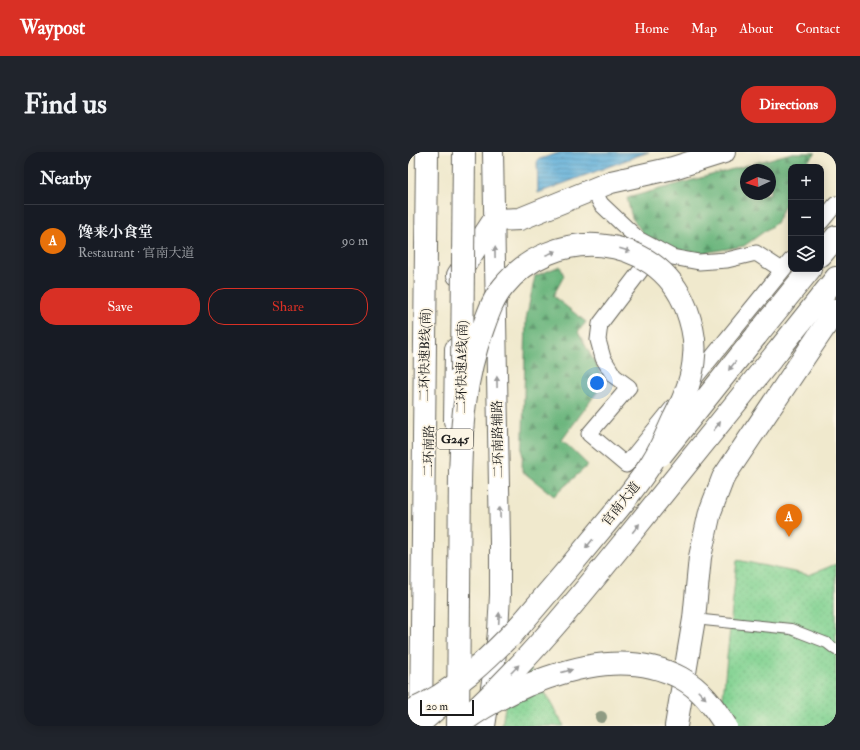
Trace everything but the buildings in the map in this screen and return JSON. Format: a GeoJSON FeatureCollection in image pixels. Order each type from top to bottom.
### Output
{"type":"FeatureCollection","features":[{"type":"Feature","properties":{"kind":"main road","name":"二环快速B线(南)"},"geometry":{"type":"LineString","coordinates":[[421,726],[427,152]]}},
{"type":"Feature","properties":{"kind":"main road","name":"二环南路"},"geometry":{"type":"LineString","coordinates":[[426,726],[432,152]]}},
{"type":"Feature","properties":{"kind":"main road","name":"二环南路"},"geometry":{"type":"LineString","coordinates":[[457,723],[458,152]]}},
{"type":"Feature","properties":{"kind":"main road","name":"二环快速A线(南)"},"geometry":{"type":"LineString","coordinates":[[457,723],[464,152]]}},
{"type":"Feature","properties":{"kind":"main road"},"geometry":{"type":"LineString","coordinates":[[457,276],[494,220],[520,219],[611,182],[673,168],[724,152]]}},
{"type":"Feature","properties":{"kind":"main road"},"geometry":{"type":"LineString","coordinates":[[824,251],[836,236]]}},
{"type":"Feature","properties":{"kind":"main road"},"geometry":{"type":"LineString","coordinates":[[460,483],[464,404],[469,373],[477,345],[494,300],[514,275],[526,265],[540,257],[554,251],[570,247],[603,245],[619,248],[636,254],[650,262],[664,273],[684,302],[694,337],[694,356],[691,376],[685,395],[652,462],[640,481],[615,512]]}},
{"type":"Feature","properties":{"kind":"main road","name":"官南大道"},"geometry":{"type":"LineString","coordinates":[[418,726],[461,688],[523,622],[615,512],[808,272]]}},
{"type":"Feature","properties":{"kind":"main road","name":"官南大道"},"geometry":{"type":"LineString","coordinates":[[457,723],[479,706],[516,669],[565,613],[836,278]]}},
{"type":"Feature","properties":{"kind":"main road"},"geometry":{"type":"LineString","coordinates":[[676,726],[694,619],[700,557],[710,512],[723,478],[836,310]]}},
{"type":"Feature","properties":{"kind":"main road"},"geometry":{"type":"LineString","coordinates":[[408,489],[417,574],[421,632],[421,658]]}},
{"type":"Feature","properties":{"kind":"main road"},"geometry":{"type":"LineString","coordinates":[[408,712],[438,697],[468,675],[523,622]]}},
{"type":"Feature","properties":{"kind":"main road"},"geometry":{"type":"LineString","coordinates":[[457,723],[494,701],[541,680],[566,671],[616,663],[639,665],[661,670],[681,678],[700,692],[716,709],[726,726]]}},
{"type":"Feature","properties":{"kind":"street","name":"二环南路辅路"},"geometry":{"type":"LineString","coordinates":[[486,726],[496,662],[500,595],[493,152]]}},
{"type":"Feature","properties":{"kind":"street"},"geometry":{"type":"LineString","coordinates":[[593,189],[601,204],[638,239],[657,249],[672,257],[699,262],[727,260],[756,253],[787,265],[626,465],[589,434],[629,387],[614,376],[603,358],[598,340],[600,324],[657,249]]}},
{"type":"Feature","properties":{"kind":"street"},"geometry":{"type":"LineString","coordinates":[[824,218],[836,204]]}},
{"type":"Feature","properties":{"kind":"lane"},"geometry":{"type":"LineString","coordinates":[[694,619],[791,629],[827,643],[836,650]]}},
{"type":"Feature","properties":{"kind":"green space"},"geometry":{"type":"Polygon","coordinates":[[[792,153],[816,153],[805,164],[788,164],[788,199],[776,223],[744,246],[691,255],[647,239],[632,218],[627,198],[740,167],[740,200],[776,200],[776,164],[752,164],[792,153]]]}},
{"type":"Feature","properties":{"kind":"green space"},"geometry":{"type":"Polygon","coordinates":[[[560,266],[564,276],[553,296],[586,322],[578,332],[605,381],[562,440],[588,465],[554,496],[522,471],[526,319],[535,276],[560,266]]]}},
{"type":"Feature","properties":{"kind":"green space"},"geometry":{"type":"Polygon","coordinates":[[[737,560],[809,575],[836,564],[836,726],[720,726],[737,560]]]}},
{"type":"Feature","properties":{"kind":"green space"},"geometry":{"type":"Polygon","coordinates":[[[514,665],[530,668],[564,726],[502,726],[514,665]]]}},
{"type":"Feature","properties":{"kind":"water"},"geometry":{"type":"Polygon","coordinates":[[[561,152],[649,152],[538,193],[537,160],[561,152]]]}},
{"type":"Feature","properties":{"kind":"place","name":"馋来小食堂"},"geometry":{"type":"Point","coordinates":[789,537]}}]}
